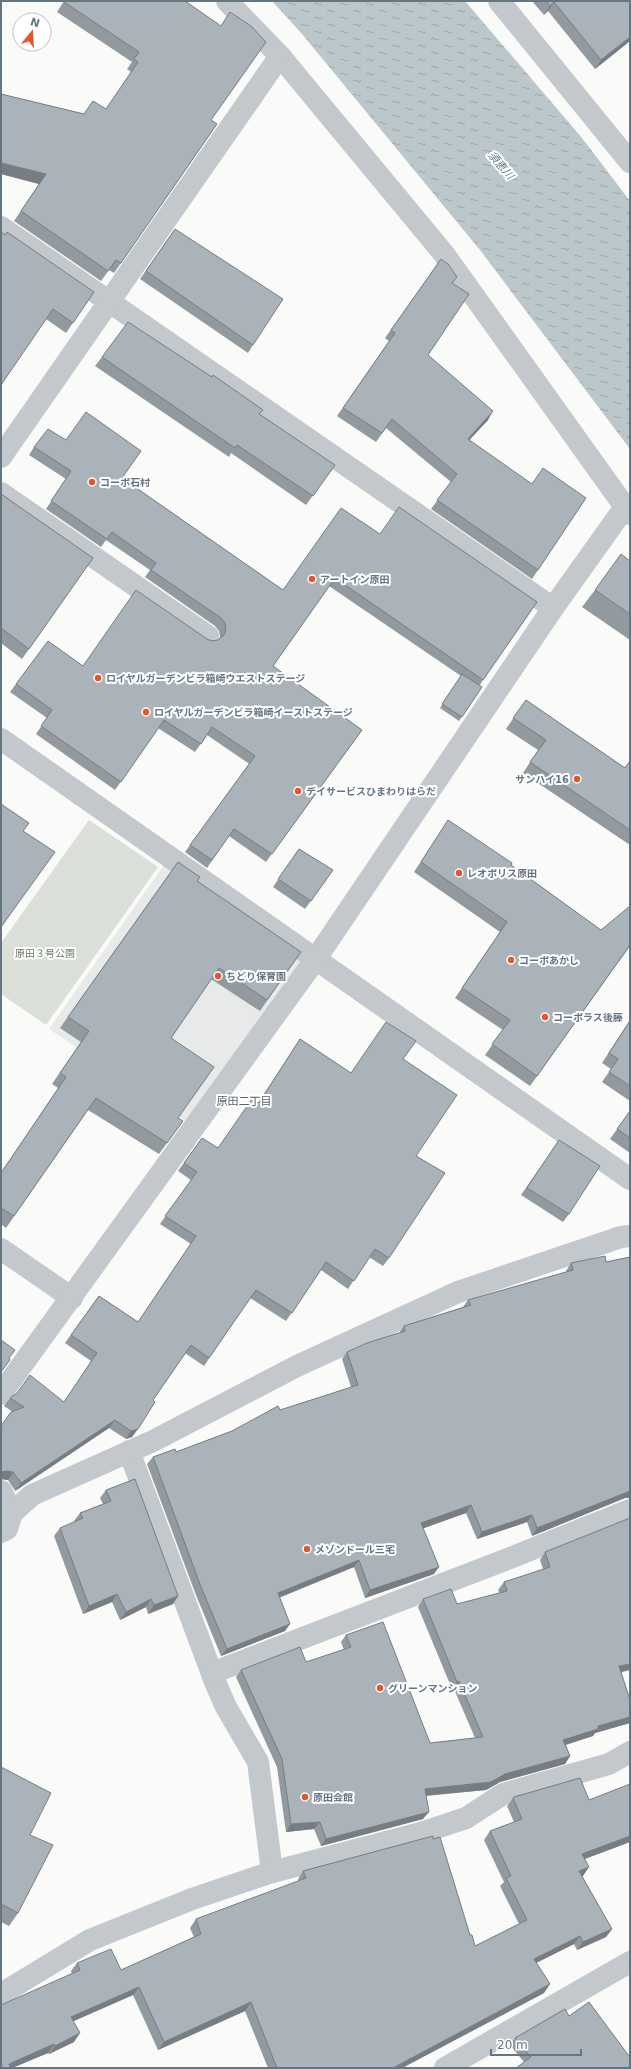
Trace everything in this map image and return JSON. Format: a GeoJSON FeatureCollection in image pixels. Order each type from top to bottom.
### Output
{"type":"FeatureCollection","features":[{"type":"Feature","properties":{"kind":"street"},"geometry":{"type":"LineString","coordinates":[[1,1394],[72,1298],[315,960],[553,608],[628,510],[444,254],[280,56],[228,1]]}},
{"type":"Feature","properties":{"kind":"street"},"geometry":{"type":"LineString","coordinates":[[499,1],[630,162]]}},
{"type":"Feature","properties":{"kind":"street"},"geometry":{"type":"LineString","coordinates":[[1,457],[280,56]]}},
{"type":"Feature","properties":{"kind":"street"},"geometry":{"type":"LineString","coordinates":[[1,227],[553,608]]}},
{"type":"Feature","properties":{"kind":"street"},"geometry":{"type":"LineString","coordinates":[[1,493],[208,636]]}},
{"type":"Feature","properties":{"kind":"street"},"geometry":{"type":"LineString","coordinates":[[1,739],[630,1179]]}},
{"type":"Feature","properties":{"kind":"street"},"geometry":{"type":"LineString","coordinates":[[1,1532],[7,1529],[12,1513],[32,1495],[152,1441],[297,1366],[458,1292],[621,1237],[630,1236]]}},
{"type":"Feature","properties":{"kind":"street"},"geometry":{"type":"LineString","coordinates":[[1,1249],[72,1298]]}},
{"type":"Feature","properties":{"kind":"street"},"geometry":{"type":"LineString","coordinates":[[129,1452],[212,1673],[226,1706],[258,1762],[272,1872]]}},
{"type":"Feature","properties":{"kind":"street"},"geometry":{"type":"LineString","coordinates":[[1,1491],[12,1513]]}},
{"type":"Feature","properties":{"kind":"street"},"geometry":{"type":"LineString","coordinates":[[212,1673],[506,1560],[630,1510]]}},
{"type":"Feature","properties":{"kind":"street"},"geometry":{"type":"LineString","coordinates":[[1,1994],[90,1940],[192,1899],[272,1872],[421,1833],[466,1818],[503,1794],[609,1764],[630,1752]]}},
{"type":"Feature","properties":{"kind":"street"},"geometry":{"type":"LineString","coordinates":[[445,2068],[630,1962]]}},
{"type":"Feature","properties":{"kind":"shaded area","name":"ちどり保育園"},"geometry":{"type":"Polygon","coordinates":[[[164,865],[303,960],[187,1122],[49,1029],[164,865]]]}},
{"type":"Feature","properties":{"kind":"green space","name":"原田３号公園"},"geometry":{"type":"Polygon","coordinates":[[[89,820],[158,867],[46,1025],[1,994],[1,943],[89,820]]]}},
{"type":"Feature","properties":{"kind":"water","name":"須恵川"},"geometry":{"type":"Polygon","coordinates":[[[272,1],[465,1],[582,138],[630,201],[630,449],[480,250],[302,34],[272,1]]]}},
{"type":"Feature","properties":{"kind":"building"},"geometry":{"type":"Polygon","coordinates":[[[64,1],[185,1],[221,26],[230,12],[251,26],[266,42],[211,120],[217,124],[121,263],[116,260],[108,271],[21,211],[46,174],[1,163],[1,94],[84,114],[93,101],[106,109],[138,62],[134,59],[139,52],[64,1]]]}},
{"type":"Feature","properties":{"kind":"building"},"geometry":{"type":"Polygon","coordinates":[[[546,1],[630,1],[630,37],[601,60],[554,2],[550,6],[546,1]]]}},
{"type":"Feature","properties":{"kind":"building"},"geometry":{"type":"Polygon","coordinates":[[[175,229],[283,299],[253,345],[146,271],[175,229]]]}},
{"type":"Feature","properties":{"kind":"building"},"geometry":{"type":"Polygon","coordinates":[[[1,232],[5,235],[7,232],[94,292],[73,323],[53,309],[1,385],[1,232]]]}},
{"type":"Feature","properties":{"kind":"building"},"geometry":{"type":"Polygon","coordinates":[[[441,259],[448,264],[457,277],[452,283],[469,294],[428,355],[493,411],[468,439],[532,484],[543,468],[586,498],[538,570],[437,500],[457,474],[392,419],[382,433],[343,408],[395,333],[391,330],[441,259]]]}},
{"type":"Feature","properties":{"kind":"building"},"geometry":{"type":"Polygon","coordinates":[[[128,322],[212,377],[213,375],[263,410],[259,414],[335,465],[313,496],[237,445],[235,448],[102,357],[128,322]]]}},
{"type":"Feature","properties":{"kind":"building"},"geometry":{"type":"Polygon","coordinates":[[[86,412],[141,451],[122,478],[283,590],[341,508],[380,534],[399,507],[537,602],[483,680],[335,578],[273,666],[362,730],[272,854],[234,829],[212,860],[190,845],[255,756],[254,755],[212,727],[201,744],[164,720],[121,782],[41,726],[52,710],[16,684],[48,641],[83,666],[136,590],[207,639],[212,641],[218,640],[224,635],[226,630],[225,623],[221,618],[151,570],[156,563],[112,532],[107,539],[51,501],[71,471],[34,447],[48,429],[66,440],[86,412]]]}},
{"type":"Feature","properties":{"kind":"building"},"geometry":{"type":"Polygon","coordinates":[[[1,494],[93,558],[29,649],[1,628],[1,494]]]}},
{"type":"Feature","properties":{"kind":"building"},"geometry":{"type":"Polygon","coordinates":[[[621,554],[630,561],[630,614],[595,590],[621,554]]]}},
{"type":"Feature","properties":{"kind":"building"},"geometry":{"type":"Polygon","coordinates":[[[462,674],[482,687],[462,717],[442,704],[462,674]]]}},
{"type":"Feature","properties":{"kind":"building","name":"サンハイ16"},"geometry":{"type":"Polygon","coordinates":[[[526,700],[625,768],[630,761],[630,830],[530,762],[546,740],[513,718],[526,700]]]}},
{"type":"Feature","properties":{"kind":"building"},"geometry":{"type":"Polygon","coordinates":[[[1,804],[29,823],[23,831],[55,852],[1,927],[1,804]]]}},
{"type":"Feature","properties":{"kind":"building"},"geometry":{"type":"Polygon","coordinates":[[[448,820],[512,863],[511,865],[601,930],[630,906],[630,945],[537,1076],[492,1044],[510,1020],[462,988],[507,922],[421,862],[448,820]]]}},
{"type":"Feature","properties":{"kind":"building"},"geometry":{"type":"Polygon","coordinates":[[[299,849],[333,870],[311,901],[278,879],[299,849]]]}},
{"type":"Feature","properties":{"kind":"building","name":"ちどり保育園"},"geometry":{"type":"Polygon","coordinates":[[[178,862],[200,877],[197,881],[301,952],[267,1000],[219,968],[171,1038],[214,1067],[178,1118],[183,1121],[167,1143],[96,1098],[14,1216],[1,1208],[1,1173],[66,1077],[60,1073],[89,1031],[68,1017],[178,862]]]}},
{"type":"Feature","properties":{"kind":"building"},"geometry":{"type":"Polygon","coordinates":[[[630,1021],[630,1086],[609,1072],[618,1059],[609,1053],[630,1021]]]}},
{"type":"Feature","properties":{"kind":"building"},"geometry":{"type":"Polygon","coordinates":[[[386,1022],[416,1041],[403,1059],[457,1095],[416,1156],[445,1173],[389,1258],[375,1249],[354,1281],[326,1262],[292,1313],[256,1290],[209,1358],[191,1345],[153,1400],[155,1402],[138,1429],[131,1431],[115,1420],[21,1483],[13,1472],[1,1472],[1,1426],[11,1412],[24,1407],[10,1398],[17,1393],[30,1375],[64,1402],[97,1353],[71,1335],[99,1296],[138,1322],[196,1236],[165,1216],[197,1172],[184,1163],[202,1138],[218,1148],[252,1099],[259,1103],[300,1039],[351,1073],[386,1022]]]}},
{"type":"Feature","properties":{"kind":"building"},"geometry":{"type":"Polygon","coordinates":[[[630,1111],[630,1138],[617,1129],[630,1111]]]}},
{"type":"Feature","properties":{"kind":"building"},"geometry":{"type":"Polygon","coordinates":[[[559,1140],[600,1166],[569,1214],[527,1188],[559,1140]]]}},
{"type":"Feature","properties":{"kind":"building"},"geometry":{"type":"Polygon","coordinates":[[[605,1256],[606,1262],[630,1257],[630,1491],[537,1528],[532,1515],[482,1532],[471,1505],[421,1523],[439,1567],[370,1590],[359,1560],[278,1593],[290,1624],[227,1649],[201,1587],[153,1457],[175,1449],[176,1452],[232,1431],[278,1406],[280,1410],[358,1385],[347,1352],[367,1343],[405,1331],[404,1326],[471,1305],[468,1300],[573,1270],[571,1263],[605,1256]]]}},
{"type":"Feature","properties":{"kind":"building"},"geometry":{"type":"Polygon","coordinates":[[[1,1340],[15,1350],[1,1372],[1,1340]]]}},
{"type":"Feature","properties":{"kind":"building"},"geometry":{"type":"Polygon","coordinates":[[[135,1479],[178,1596],[154,1605],[151,1599],[126,1612],[117,1594],[89,1606],[60,1528],[83,1518],[80,1513],[111,1501],[106,1490],[135,1479]]]}},
{"type":"Feature","properties":{"kind":"building"},"geometry":{"type":"Polygon","coordinates":[[[630,1518],[630,1664],[619,1666],[630,1700],[630,1717],[598,1726],[598,1729],[563,1740],[570,1756],[505,1774],[491,1782],[425,1789],[429,1812],[326,1839],[320,1822],[291,1824],[282,1759],[241,1670],[300,1647],[306,1662],[351,1647],[346,1635],[383,1622],[430,1743],[483,1737],[459,1681],[457,1682],[423,1599],[451,1589],[457,1604],[507,1591],[504,1582],[550,1567],[545,1552],[630,1518]]]}},
{"type":"Feature","properties":{"kind":"building"},"geometry":{"type":"Polygon","coordinates":[[[1,1767],[51,1793],[30,1835],[53,1845],[18,1913],[1,1904],[1,1767]]]}},
{"type":"Feature","properties":{"kind":"building"},"geometry":{"type":"Polygon","coordinates":[[[580,1778],[589,1800],[630,1784],[630,1836],[582,1854],[589,1867],[579,1871],[612,1929],[583,1942],[580,1936],[534,1959],[550,1984],[393,2068],[277,2068],[251,2002],[164,2042],[139,1987],[71,2017],[80,2033],[55,2046],[54,2044],[9,2064],[11,2068],[1,2068],[1,2005],[80,1970],[77,1963],[111,1949],[121,1970],[201,1934],[196,1919],[306,1878],[303,1871],[433,1836],[433,1839],[440,1837],[470,1935],[472,1935],[475,1946],[527,1920],[506,1878],[511,1876],[490,1831],[522,1819],[513,1798],[514,1797],[580,1778]]]}},
{"type":"Feature","properties":{"kind":"building"},"geometry":{"type":"Polygon","coordinates":[[[589,2002],[629,2056],[630,2055],[630,2068],[516,2068],[531,2057],[515,2038],[565,2009],[569,2016],[589,2002]]]}},
{"type":"Feature","properties":{"kind":"place","name":"コーポ石村"},"geometry":{"type":"Point","coordinates":[92,482]}},
{"type":"Feature","properties":{"kind":"place","name":"アートイン原田"},"geometry":{"type":"Point","coordinates":[312,579]}},
{"type":"Feature","properties":{"kind":"place","name":"ロイヤルガーデンビラ箱崎ウエストステージ"},"geometry":{"type":"Point","coordinates":[98,678]}},
{"type":"Feature","properties":{"kind":"place","name":"ロイヤルガーデンビラ箱崎イーストステージ"},"geometry":{"type":"Point","coordinates":[146,712]}},
{"type":"Feature","properties":{"kind":"place","name":"サンハイ16"},"geometry":{"type":"Point","coordinates":[577,779]}},
{"type":"Feature","properties":{"kind":"place","name":"デイサービスひまわりはらだ"},"geometry":{"type":"Point","coordinates":[298,791]}},
{"type":"Feature","properties":{"kind":"place","name":"レオポリス原田"},"geometry":{"type":"Point","coordinates":[459,873]}},
{"type":"Feature","properties":{"kind":"place","name":"コーポあかし"},"geometry":{"type":"Point","coordinates":[511,960]}},
{"type":"Feature","properties":{"kind":"place","name":"ちどり保育園"},"geometry":{"type":"Point","coordinates":[218,976]}},
{"type":"Feature","properties":{"kind":"place","name":"コーポラス後藤"},"geometry":{"type":"Point","coordinates":[545,1017]}},
{"type":"Feature","properties":{"kind":"place","name":"メゾンドール三宅"},"geometry":{"type":"Point","coordinates":[307,1549]}},
{"type":"Feature","properties":{"kind":"place","name":"グリーンマンション"},"geometry":{"type":"Point","coordinates":[380,1688]}},
{"type":"Feature","properties":{"kind":"place","name":"原田会館"},"geometry":{"type":"Point","coordinates":[305,1797]}},
{"type":"Feature","properties":{"kind":"district","name":"原田二丁目"},"geometry":{"type":"Point","coordinates":[244,1101]}}]}
